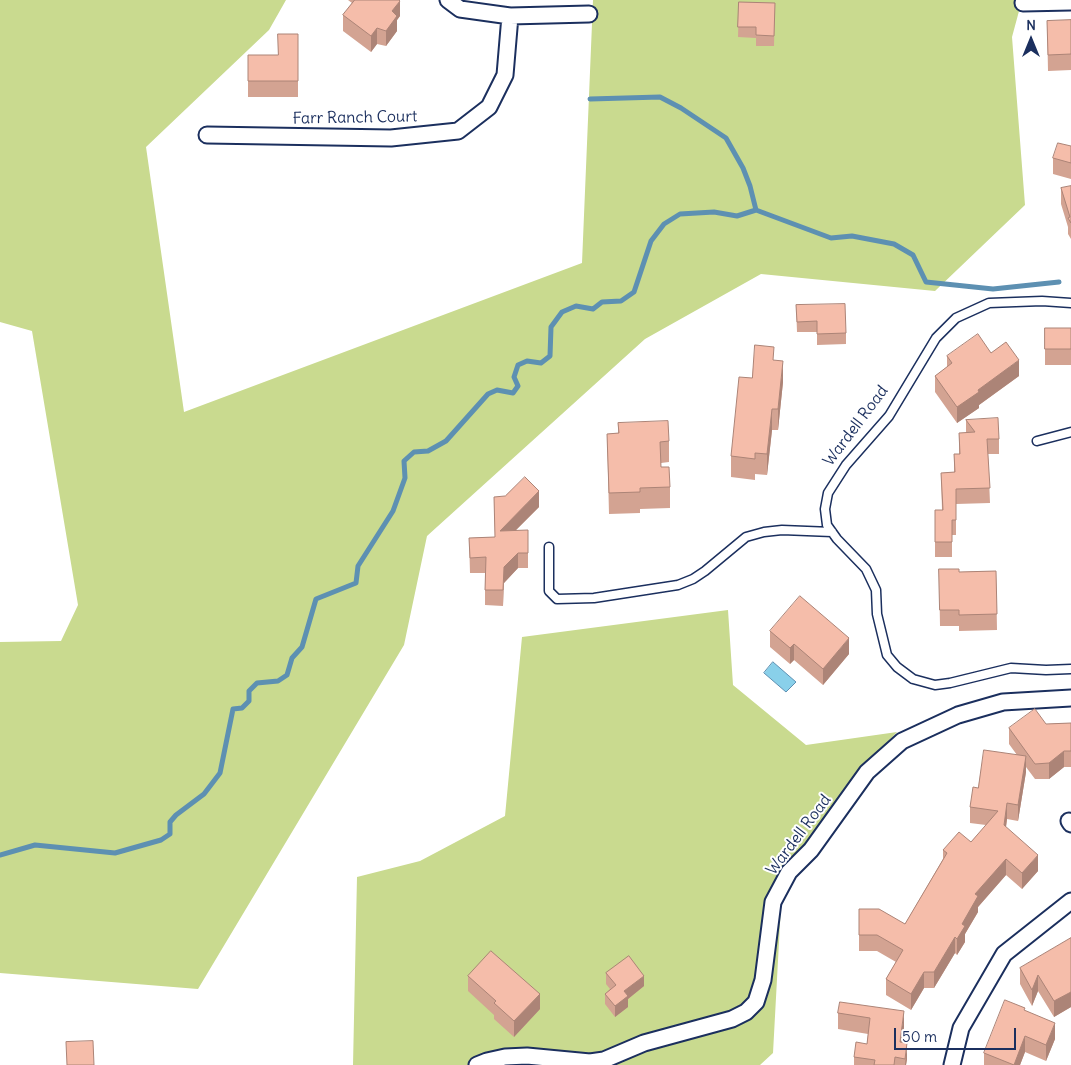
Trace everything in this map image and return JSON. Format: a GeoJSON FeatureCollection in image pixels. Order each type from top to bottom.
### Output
{"type":"FeatureCollection","features":[{"type":"Feature","properties":{"kind":"street"},"geometry":{"type":"LineString","coordinates":[[448,0],[460,9],[510,16],[589,14]]}},
{"type":"Feature","properties":{"kind":"street"},"geometry":{"type":"LineString","coordinates":[[1023,2],[1071,2]]}},
{"type":"Feature","properties":{"kind":"street","name":"Farr Ranch Court"},"geometry":{"type":"LineString","coordinates":[[207,135],[391,138],[458,131],[489,107],[505,75],[510,16]]}},
{"type":"Feature","properties":{"kind":"street","name":"Wardell Road"},"geometry":{"type":"LineString","coordinates":[[477,1065],[504,1057],[520,1056],[590,1062],[604,1060],[644,1043],[732,1019],[746,1012],[756,1002],[763,980],[773,902],[789,872],[811,850],[867,772],[902,741],[958,715],[1003,702],[1071,698]]}},
{"type":"Feature","properties":{"kind":"street"},"geometry":{"type":"LineString","coordinates":[[952,1065],[961,1028],[1004,954],[1071,902]]}},
{"type":"Feature","properties":{"kind":"lane","name":"Wardell Road"},"geometry":{"type":"LineString","coordinates":[[1071,303],[1042,301],[989,303],[956,318],[936,338],[889,416],[846,465],[828,493],[825,509],[827,525],[837,539],[866,569],[876,590],[878,614],[888,655],[897,667],[913,679],[936,685],[1011,668],[1071,669]]}},
{"type":"Feature","properties":{"kind":"lane"},"geometry":{"type":"LineString","coordinates":[[1038,441],[1071,432]]}},
{"type":"Feature","properties":{"kind":"lane"},"geometry":{"type":"LineString","coordinates":[[549,547],[549,591],[557,599],[594,598],[678,585],[693,579],[705,571],[746,537],[764,532],[782,530],[832,532]]}},
{"type":"Feature","properties":{"kind":"green space"},"geometry":{"type":"Polygon","coordinates":[[[0,0],[286,0],[269,30],[146,147],[184,412],[582,263],[593,0],[1022,0],[1012,37],[1025,205],[935,291],[761,274],[645,339],[427,536],[404,645],[198,989],[0,973],[0,642],[61,641],[78,605],[32,331],[0,322],[0,0]]]}},
{"type":"Feature","properties":{"kind":"green space"},"geometry":{"type":"Polygon","coordinates":[[[728,610],[733,685],[806,745],[897,732],[861,770],[805,845],[783,868],[773,1053],[760,1065],[353,1065],[357,877],[420,861],[505,816],[522,637],[728,610]]]}},
{"type":"Feature","properties":{"kind":"water"},"geometry":{"type":"Polygon","coordinates":[[[773,662],[796,682],[786,692],[764,673],[773,662]]]}},
{"type":"Feature","properties":{"kind":"building"},"geometry":{"type":"Polygon","coordinates":[[[355,0],[400,1],[392,11],[397,16],[386,31],[377,28],[371,36],[343,15],[355,0]]]}},
{"type":"Feature","properties":{"kind":"building"},"geometry":{"type":"Polygon","coordinates":[[[739,2],[775,3],[774,36],[756,35],[756,27],[738,27],[739,2]]]}},
{"type":"Feature","properties":{"kind":"building"},"geometry":{"type":"Polygon","coordinates":[[[1071,20],[1071,54],[1048,55],[1047,21],[1071,20]]]}},
{"type":"Feature","properties":{"kind":"building"},"geometry":{"type":"Polygon","coordinates":[[[278,34],[298,34],[298,81],[248,81],[248,55],[278,55],[278,34]]]}},
{"type":"Feature","properties":{"kind":"building"},"geometry":{"type":"Polygon","coordinates":[[[1058,143],[1071,146],[1071,163],[1053,158],[1058,143]]]}},
{"type":"Feature","properties":{"kind":"building"},"geometry":{"type":"Polygon","coordinates":[[[1071,186],[1071,223],[1068,218],[1070,217],[1061,188],[1071,186]]]}},
{"type":"Feature","properties":{"kind":"building"},"geometry":{"type":"Polygon","coordinates":[[[845,304],[846,333],[817,334],[817,321],[797,322],[796,305],[845,304]]]}},
{"type":"Feature","properties":{"kind":"building"},"geometry":{"type":"Polygon","coordinates":[[[1045,328],[1071,328],[1071,349],[1045,349],[1045,328]]]}},
{"type":"Feature","properties":{"kind":"building"},"geometry":{"type":"Polygon","coordinates":[[[978,334],[991,353],[1006,342],[1019,360],[957,407],[935,376],[952,363],[947,356],[978,334]]]}},
{"type":"Feature","properties":{"kind":"building"},"geometry":{"type":"Polygon","coordinates":[[[755,345],[774,347],[773,360],[783,361],[778,409],[772,409],[767,454],[755,453],[755,459],[731,456],[739,377],[752,378],[755,345]]]}},
{"type":"Feature","properties":{"kind":"building"},"geometry":{"type":"Polygon","coordinates":[[[998,418],[999,439],[987,439],[990,488],[956,489],[956,520],[952,520],[952,542],[935,542],[935,510],[943,510],[941,473],[955,472],[954,454],[960,454],[959,433],[975,432],[966,420],[998,418]]]}},
{"type":"Feature","properties":{"kind":"building"},"geometry":{"type":"Polygon","coordinates":[[[668,421],[669,441],[660,442],[661,467],[669,467],[670,487],[640,488],[640,492],[609,493],[607,434],[619,433],[618,423],[668,421]]]}},
{"type":"Feature","properties":{"kind":"building"},"geometry":{"type":"Polygon","coordinates":[[[525,477],[539,491],[500,531],[528,530],[528,553],[518,553],[504,567],[503,590],[485,590],[486,557],[470,558],[469,538],[495,537],[494,497],[505,496],[525,477]]]}},
{"type":"Feature","properties":{"kind":"building"},"geometry":{"type":"Polygon","coordinates":[[[939,569],[959,569],[959,572],[996,571],[997,614],[959,615],[959,610],[940,610],[939,569]]]}},
{"type":"Feature","properties":{"kind":"building"},"geometry":{"type":"Polygon","coordinates":[[[800,596],[849,638],[823,669],[794,644],[790,648],[770,631],[800,596]]]}},
{"type":"Feature","properties":{"kind":"building"},"geometry":{"type":"Polygon","coordinates":[[[1035,709],[1046,724],[1071,723],[1071,751],[1064,751],[1049,763],[1035,764],[1009,728],[1035,709]]]}},
{"type":"Feature","properties":{"kind":"building"},"geometry":{"type":"Polygon","coordinates":[[[984,750],[1026,756],[1018,805],[1007,803],[1004,825],[1038,855],[1022,873],[1006,859],[975,894],[978,896],[962,924],[965,926],[957,939],[955,937],[934,972],[924,972],[911,994],[886,979],[903,950],[877,935],[859,935],[859,909],[879,909],[905,924],[947,853],[943,850],[959,832],[971,842],[998,811],[970,807],[973,787],[978,788],[984,750]]]}},
{"type":"Feature","properties":{"kind":"building"},"geometry":{"type":"Polygon","coordinates":[[[1071,938],[1071,992],[1054,1001],[1038,975],[1032,990],[1020,968],[1071,938]]]}},
{"type":"Feature","properties":{"kind":"building"},"geometry":{"type":"Polygon","coordinates":[[[491,951],[540,994],[514,1021],[494,1003],[496,1001],[468,976],[491,951]]]}},
{"type":"Feature","properties":{"kind":"building"},"geometry":{"type":"Polygon","coordinates":[[[629,956],[644,976],[624,991],[628,996],[615,1006],[605,994],[616,985],[606,973],[629,956]]]}},
{"type":"Feature","properties":{"kind":"building"},"geometry":{"type":"Polygon","coordinates":[[[1005,1000],[1055,1023],[1046,1045],[1025,1036],[1014,1065],[984,1053],[1005,1000]]]}},
{"type":"Feature","properties":{"kind":"building"},"geometry":{"type":"Polygon","coordinates":[[[840,1002],[904,1011],[900,1042],[907,1043],[905,1059],[895,1057],[894,1065],[874,1065],[875,1060],[854,1057],[856,1042],[867,1044],[870,1018],[838,1013],[840,1002]]]}},
{"type":"Feature","properties":{"kind":"building"},"geometry":{"type":"Polygon","coordinates":[[[93,1041],[94,1065],[67,1065],[66,1042],[93,1041]]]}},
{"type":"Feature","properties":{"kind":"waterway"},"geometry":{"type":"LineString","coordinates":[[590,99],[660,97],[681,108],[726,138],[743,168],[756,210]]}},
{"type":"Feature","properties":{"kind":"waterway"},"geometry":{"type":"LineString","coordinates":[[0,855],[35,845],[115,853],[161,840],[170,834],[170,822],[176,815],[204,794],[220,773],[233,709],[242,708],[249,701],[249,691],[257,683],[278,681],[287,675],[292,658],[302,647],[316,599],[356,583],[358,566],[393,511],[405,478],[404,461],[414,452],[428,451],[446,441],[488,394],[497,390],[513,393],[518,386],[514,377],[518,365],[527,361],[541,363],[550,356],[551,327],[562,312],[576,306],[593,309],[602,302],[621,301],[634,292],[651,241],[664,224],[680,214],[714,212],[737,216],[756,210],[831,238],[852,236],[894,244],[913,255],[926,282],[993,289],[1059,282]]}}]}
